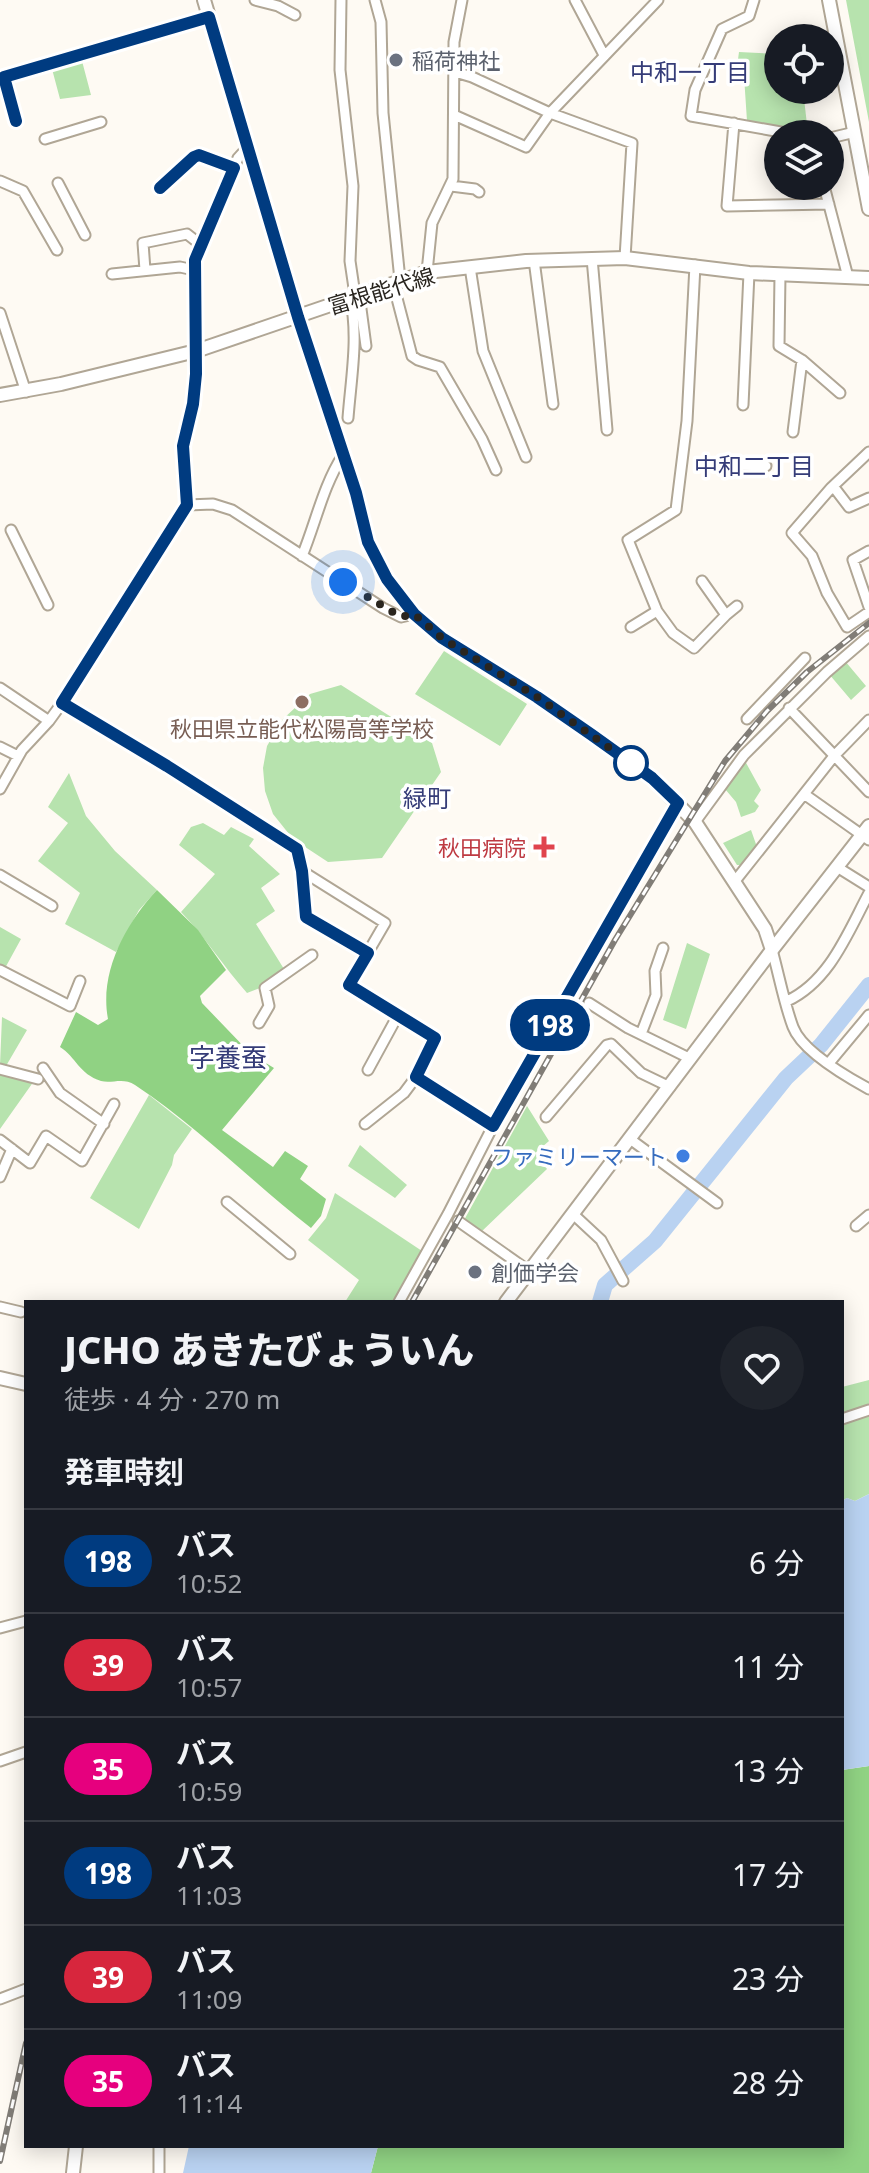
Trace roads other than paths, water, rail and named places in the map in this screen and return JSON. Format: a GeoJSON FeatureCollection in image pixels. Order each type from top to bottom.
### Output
{"type":"FeatureCollection","features":[{"type":"Feature","properties":{"kind":"street"},"geometry":{"type":"LineString","coordinates":[[204,0],[368,542],[387,579],[414,614],[442,638],[537,697],[643,771],[678,803],[695,822],[765,929],[793,1029],[802,1043],[848,1078],[869,1089]]}},
{"type":"Feature","properties":{"kind":"street"},"geometry":{"type":"LineString","coordinates":[[255,0],[278,6],[295,15],[291,0]]}},
{"type":"Feature","properties":{"kind":"street"},"geometry":{"type":"LineString","coordinates":[[341,0],[340,70],[353,186],[350,261],[366,346]]}},
{"type":"Feature","properties":{"kind":"street"},"geometry":{"type":"LineString","coordinates":[[375,0],[381,22],[383,113],[397,282],[412,356],[440,367],[482,439],[496,470]]}},
{"type":"Feature","properties":{"kind":"street"},"geometry":{"type":"LineString","coordinates":[[427,272],[432,223],[453,179],[454,42],[462,0]]}},
{"type":"Feature","properties":{"kind":"street"},"geometry":{"type":"LineString","coordinates":[[575,0],[604,55]]}},
{"type":"Feature","properties":{"kind":"street"},"geometry":{"type":"LineString","coordinates":[[454,115],[526,147],[550,113],[658,0]]}},
{"type":"Feature","properties":{"kind":"street"},"geometry":{"type":"LineString","coordinates":[[754,0],[749,16],[722,29],[695,90],[691,116],[764,129]]}},
{"type":"Feature","properties":{"kind":"street"},"geometry":{"type":"LineString","coordinates":[[829,0],[869,209]]}},
{"type":"Feature","properties":{"kind":"street"},"geometry":{"type":"LineString","coordinates":[[16,121],[2,77],[209,17]]}},
{"type":"Feature","properties":{"kind":"street"},"geometry":{"type":"LineString","coordinates":[[455,72],[550,113],[632,143],[625,258]]}},
{"type":"Feature","properties":{"kind":"street"},"geometry":{"type":"LineString","coordinates":[[45,139],[101,122]]}},
{"type":"Feature","properties":{"kind":"street"},"geometry":{"type":"LineString","coordinates":[[734,123],[727,206],[829,204]]}},
{"type":"Feature","properties":{"kind":"street"},"geometry":{"type":"LineString","coordinates":[[844,135],[855,132]]}},
{"type":"Feature","properties":{"kind":"street"},"geometry":{"type":"LineString","coordinates":[[0,789],[18,756],[62,703],[187,505],[183,446],[193,404],[195,260],[234,168],[248,147]]}},
{"type":"Feature","properties":{"kind":"street"},"geometry":{"type":"LineString","coordinates":[[160,188],[199,155],[234,168]]}},
{"type":"Feature","properties":{"kind":"street"},"geometry":{"type":"LineString","coordinates":[[0,181],[23,191],[57,250]]}},
{"type":"Feature","properties":{"kind":"street"},"geometry":{"type":"LineString","coordinates":[[58,183],[85,235]]}},
{"type":"Feature","properties":{"kind":"street"},"geometry":{"type":"LineString","coordinates":[[451,186],[479,192]]}},
{"type":"Feature","properties":{"kind":"street"},"geometry":{"type":"LineString","coordinates":[[828,200],[848,277]]}},
{"type":"Feature","properties":{"kind":"street"},"geometry":{"type":"LineString","coordinates":[[145,270],[143,243],[187,234],[201,245]]}},
{"type":"Feature","properties":{"kind":"street"},"geometry":{"type":"LineString","coordinates":[[592,258],[607,430]]}},
{"type":"Feature","properties":{"kind":"street","name":"富根能代線"},"geometry":{"type":"LineString","coordinates":[[0,395],[26,392],[196,351],[427,272],[534,260],[625,258],[749,273],[869,278]]}},
{"type":"Feature","properties":{"kind":"street"},"geometry":{"type":"LineString","coordinates":[[534,260],[553,404]]}},
{"type":"Feature","properties":{"kind":"street"},"geometry":{"type":"LineString","coordinates":[[695,265],[687,421],[676,510],[628,540],[657,611],[673,633],[694,648],[737,606]]}},
{"type":"Feature","properties":{"kind":"street"},"geometry":{"type":"LineString","coordinates":[[112,274],[180,267],[194,270]]}},
{"type":"Feature","properties":{"kind":"street"},"geometry":{"type":"LineString","coordinates":[[470,267],[483,351],[526,457]]}},
{"type":"Feature","properties":{"kind":"street"},"geometry":{"type":"LineString","coordinates":[[743,405],[749,273]]}},
{"type":"Feature","properties":{"kind":"street"},"geometry":{"type":"LineString","coordinates":[[780,275],[779,346],[802,360],[840,393]]}},
{"type":"Feature","properties":{"kind":"street"},"geometry":{"type":"LineString","coordinates":[[348,418],[355,296]]}},
{"type":"Feature","properties":{"kind":"street"},"geometry":{"type":"LineString","coordinates":[[0,313],[26,392]]}},
{"type":"Feature","properties":{"kind":"street"},"geometry":{"type":"LineString","coordinates":[[793,432],[802,360]]}},
{"type":"Feature","properties":{"kind":"street"},"geometry":{"type":"LineString","coordinates":[[869,452],[833,486],[792,533],[812,556],[827,593],[847,627],[869,610],[853,560],[869,551]]}},
{"type":"Feature","properties":{"kind":"street"},"geometry":{"type":"LineString","coordinates":[[302,556],[314,529],[329,476],[343,455]]}},
{"type":"Feature","properties":{"kind":"street"},"geometry":{"type":"LineString","coordinates":[[740,465],[766,466]]}},
{"type":"Feature","properties":{"kind":"street"},"geometry":{"type":"LineString","coordinates":[[833,486],[849,507],[869,498]]}},
{"type":"Feature","properties":{"kind":"street"},"geometry":{"type":"LineString","coordinates":[[187,505],[224,506],[383,608],[401,617],[414,614]]}},
{"type":"Feature","properties":{"kind":"street"},"geometry":{"type":"LineString","coordinates":[[11,530],[48,605]]}},
{"type":"Feature","properties":{"kind":"street"},"geometry":{"type":"LineString","coordinates":[[702,581],[726,615]]}},
{"type":"Feature","properties":{"kind":"street"},"geometry":{"type":"LineString","coordinates":[[631,627],[657,611]]}},
{"type":"Feature","properties":{"kind":"street"},"geometry":{"type":"LineString","coordinates":[[695,822],[744,755],[789,708],[869,636]]}},
{"type":"Feature","properties":{"kind":"street"},"geometry":{"type":"LineString","coordinates":[[747,719],[805,658]]}},
{"type":"Feature","properties":{"kind":"street"},"geometry":{"type":"LineString","coordinates":[[0,688],[49,721]]}},
{"type":"Feature","properties":{"kind":"street"},"geometry":{"type":"LineString","coordinates":[[62,703],[297,849],[306,917],[368,953]]}},
{"type":"Feature","properties":{"kind":"street"},"geometry":{"type":"LineString","coordinates":[[789,708],[869,792]]}},
{"type":"Feature","properties":{"kind":"street"},"geometry":{"type":"LineString","coordinates":[[735,881],[834,756],[869,720]]}},
{"type":"Feature","properties":{"kind":"street"},"geometry":{"type":"LineString","coordinates":[[0,747],[18,756]]}},
{"type":"Feature","properties":{"kind":"street"},"geometry":{"type":"LineString","coordinates":[[507,1300],[772,950],[867,834],[804,794]]}},
{"type":"Feature","properties":{"kind":"street"},"geometry":{"type":"LineString","coordinates":[[400,1300],[493,1126],[678,803]]}},
{"type":"Feature","properties":{"kind":"street"},"geometry":{"type":"LineString","coordinates":[[787,1001],[831,964],[869,890],[837,867]]}},
{"type":"Feature","properties":{"kind":"street"},"geometry":{"type":"LineString","coordinates":[[302,871],[385,923],[349,985],[435,1038],[416,1077],[404,1093],[365,1124]]}},
{"type":"Feature","properties":{"kind":"street"},"geometry":{"type":"LineString","coordinates":[[0,875],[52,906]]}},
{"type":"Feature","properties":{"kind":"street"},"geometry":{"type":"LineString","coordinates":[[641,1034],[656,995],[655,971],[663,948]]}},
{"type":"Feature","properties":{"kind":"street"},"geometry":{"type":"LineString","coordinates":[[259,1023],[269,1006],[265,988],[312,955]]}},
{"type":"Feature","properties":{"kind":"street"},"geometry":{"type":"LineString","coordinates":[[0,970],[70,1006],[80,981]]}},
{"type":"Feature","properties":{"kind":"street"},"geometry":{"type":"LineString","coordinates":[[589,1003],[691,1059]]}},
{"type":"Feature","properties":{"kind":"street"},"geometry":{"type":"LineString","coordinates":[[368,1070],[398,1015]]}},
{"type":"Feature","properties":{"kind":"street"},"geometry":{"type":"LineString","coordinates":[[826,1061],[869,1015]]}},
{"type":"Feature","properties":{"kind":"street"},"geometry":{"type":"LineString","coordinates":[[546,1117],[611,1044],[641,1073],[670,1087]]}},
{"type":"Feature","properties":{"kind":"street"},"geometry":{"type":"LineString","coordinates":[[43,1068],[60,1093],[104,1124]]}},
{"type":"Feature","properties":{"kind":"street"},"geometry":{"type":"LineString","coordinates":[[0,1069],[38,1079]]}},
{"type":"Feature","properties":{"kind":"street"},"geometry":{"type":"LineString","coordinates":[[416,1077],[493,1126]]}},
{"type":"Feature","properties":{"kind":"street"},"geometry":{"type":"LineString","coordinates":[[0,1140],[30,1163],[46,1136],[82,1161],[114,1104]]}},
{"type":"Feature","properties":{"kind":"street"},"geometry":{"type":"LineString","coordinates":[[630,1139],[717,1203]]}},
{"type":"Feature","properties":{"kind":"street"},"geometry":{"type":"LineString","coordinates":[[0,1177],[12,1149]]}},
{"type":"Feature","properties":{"kind":"street"},"geometry":{"type":"LineString","coordinates":[[227,1202],[290,1254]]}},
{"type":"Feature","properties":{"kind":"street"},"geometry":{"type":"LineString","coordinates":[[573,1214],[601,1240],[623,1281]]}},
{"type":"Feature","properties":{"kind":"street"},"geometry":{"type":"LineString","coordinates":[[856,1226],[869,1215]]}},
{"type":"Feature","properties":{"kind":"street"},"geometry":{"type":"LineString","coordinates":[[458,1221],[529,1271]]}},
{"type":"Feature","properties":{"kind":"street"},"geometry":{"type":"LineString","coordinates":[[0,1307],[21,1312]]}},
{"type":"Feature","properties":{"kind":"street"},"geometry":{"type":"LineString","coordinates":[[0,1378],[24,1384]]}},
{"type":"Feature","properties":{"kind":"street"},"geometry":{"type":"LineString","coordinates":[[844,1418],[869,1410]]}},
{"type":"Feature","properties":{"kind":"street"},"geometry":{"type":"LineString","coordinates":[[0,1628],[24,1622]]}},
{"type":"Feature","properties":{"kind":"street"},"geometry":{"type":"LineString","coordinates":[[0,1761],[24,1753]]}},
{"type":"Feature","properties":{"kind":"street"},"geometry":{"type":"LineString","coordinates":[[0,1999],[24,1990]]}},
{"type":"Feature","properties":{"kind":"street"},"geometry":{"type":"LineString","coordinates":[[73,2173],[76,2148]]}},
{"type":"Feature","properties":{"kind":"street"},"geometry":{"type":"LineString","coordinates":[[159,2148],[159,2173]]}},
{"type":"Feature","properties":{"kind":"water"},"geometry":{"type":"Polygon","coordinates":[[[869,1494],[869,1766],[844,1770],[844,1500],[855,1501],[869,1494]]]}},
{"type":"Feature","properties":{"kind":"water"},"geometry":{"type":"Polygon","coordinates":[[[189,2148],[377,2148],[371,2173],[183,2173],[189,2148]]]}},
{"type":"Feature","properties":{"kind":"waterway"},"geometry":{"type":"LineString","coordinates":[[601,1300],[605,1285],[655,1241],[786,1078],[821,1045],[869,985]]}},
{"type":"Feature","properties":{"kind":"railway"},"geometry":{"type":"LineString","coordinates":[[413,1300],[615,940],[725,761],[767,711],[807,672],[869,623]]}},
{"type":"Feature","properties":{"kind":"railway"},"geometry":{"type":"LineString","coordinates":[[0,2161],[24,2052]]}},
{"type":"Feature","properties":{"kind":"place","name":"稲荷神社"},"geometry":{"type":"Point","coordinates":[396,60]}},
{"type":"Feature","properties":{"kind":"place","name":"秋田県立能代松陽高等学校"},"geometry":{"type":"Point","coordinates":[302,702]}},
{"type":"Feature","properties":{"kind":"place","name":"秋田病院"},"geometry":{"type":"Point","coordinates":[544,847]}},
{"type":"Feature","properties":{"kind":"place","name":"ファミリーマート"},"geometry":{"type":"Point","coordinates":[683,1156]}},
{"type":"Feature","properties":{"kind":"place","name":"創価学会"},"geometry":{"type":"Point","coordinates":[475,1272]}},
{"type":"Feature","properties":{"kind":"district","name":"中和一丁目"},"geometry":{"type":"Point","coordinates":[690,71]}},
{"type":"Feature","properties":{"kind":"district","name":"中和二丁目"},"geometry":{"type":"Point","coordinates":[754,465]}},
{"type":"Feature","properties":{"kind":"district","name":"緑町"},"geometry":{"type":"Point","coordinates":[427,797]}},
{"type":"Feature","properties":{"kind":"district","name":"字養蚕"},"geometry":{"type":"Point","coordinates":[228,1057]}}]}
